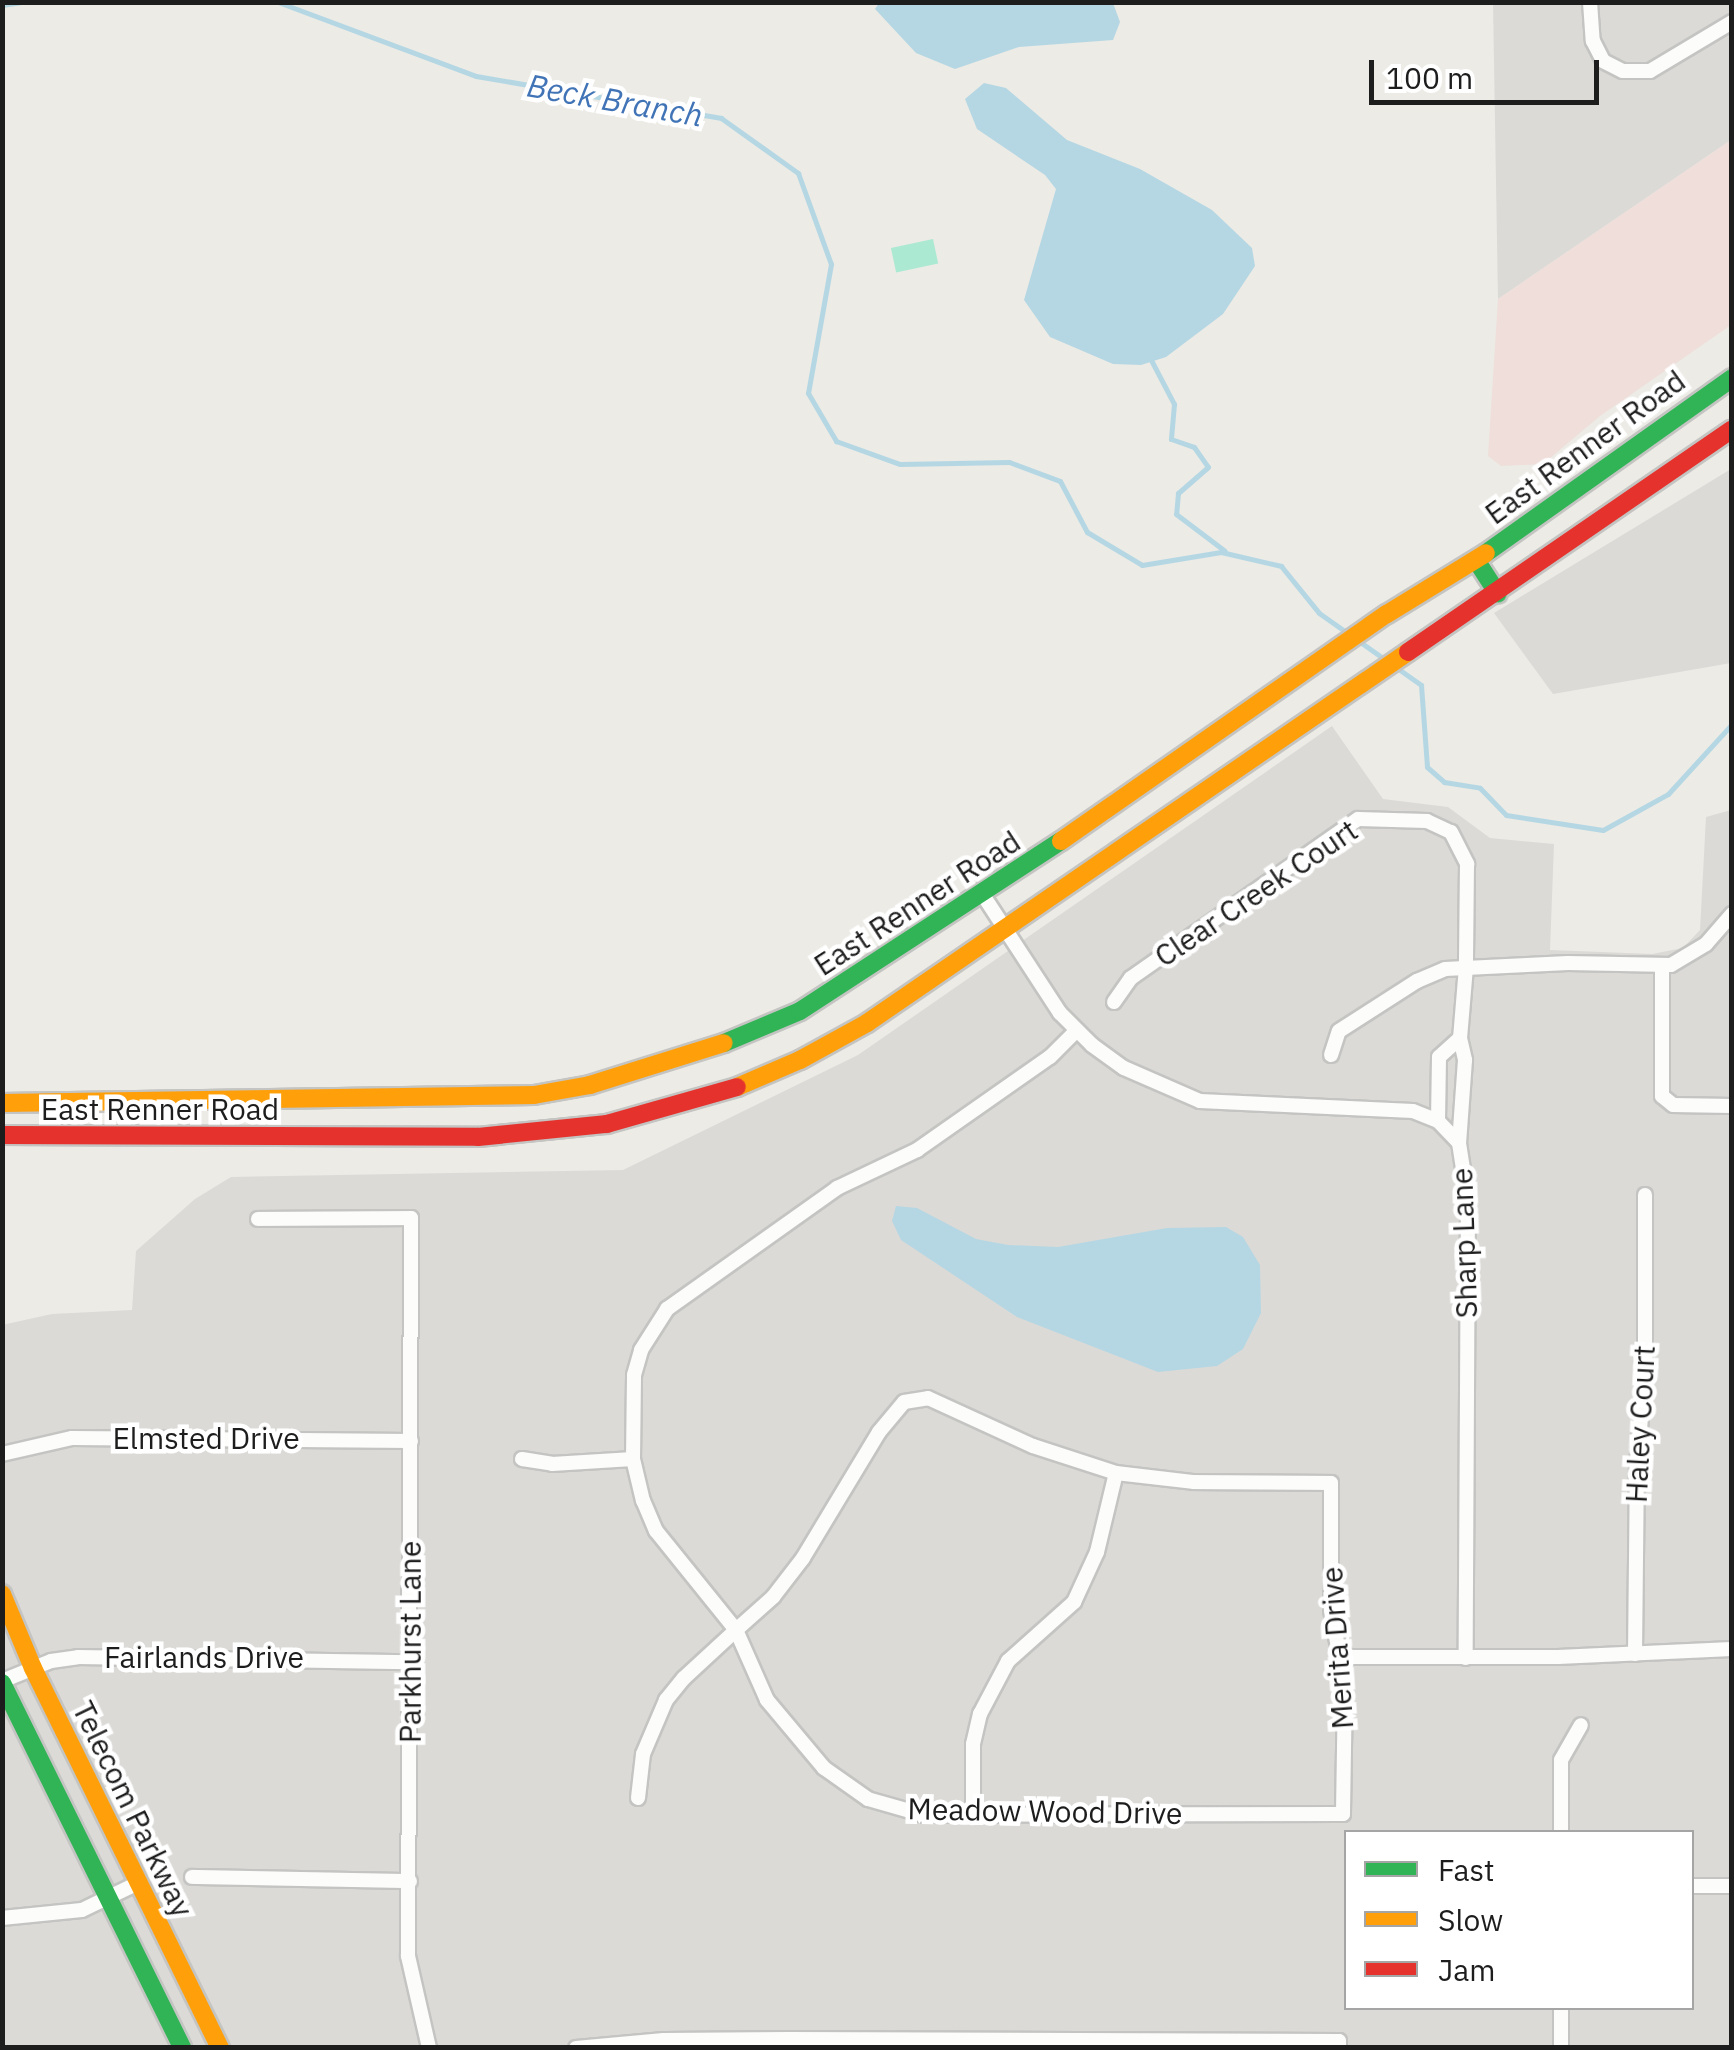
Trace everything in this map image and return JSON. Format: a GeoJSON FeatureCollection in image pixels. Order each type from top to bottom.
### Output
{"type":"FeatureCollection","features":[{"type":"Feature","properties":{"kind":"main road","name":"East Renner Road"},"geometry":{"type":"LineString","coordinates":[[2,1103],[482,1097],[590,1085],[686,1058],[800,1011],[983,895],[1387,614],[1476,560],[1732,378]]}},
{"type":"Feature","properties":{"kind":"main road","name":"East Renner Road"},"geometry":{"type":"LineString","coordinates":[[2,1135],[478,1137],[606,1124],[735,1088],[800,1060],[867,1023],[1364,680],[1498,594],[1732,428]]}},
{"type":"Feature","properties":{"kind":"main road"},"geometry":{"type":"LineString","coordinates":[[1476,560],[1498,594]]}},
{"type":"Feature","properties":{"kind":"main road","name":"Telecom Parkway"},"geometry":{"type":"LineString","coordinates":[[2,1594],[32,1668],[220,2048]]}},
{"type":"Feature","properties":{"kind":"main road","name":"Telecom Parkway"},"geometry":{"type":"LineString","coordinates":[[2,1682],[182,2048]]}},
{"type":"Feature","properties":{"kind":"street"},"geometry":{"type":"LineString","coordinates":[[1590,2],[1593,41],[1603,61],[1623,71],[1650,71],[1732,22]]}},
{"type":"Feature","properties":{"kind":"street","name":"Clear Creek Court"},"geometry":{"type":"LineString","coordinates":[[1114,1002],[1132,978],[1358,819],[1427,821],[1450,832],[1467,864],[1466,967]]}},
{"type":"Feature","properties":{"kind":"street"},"geometry":{"type":"LineString","coordinates":[[983,895],[1004,932],[1077,1030],[1124,1068],[1200,1101],[1414,1111],[1438,1122],[1439,1057],[1460,1038]]}},
{"type":"Feature","properties":{"kind":"street"},"geometry":{"type":"LineString","coordinates":[[1330,1055],[1339,1030],[1417,981],[1445,969],[1568,963],[1662,966],[1694,954],[1732,914]]}},
{"type":"Feature","properties":{"kind":"street"},"geometry":{"type":"LineString","coordinates":[[1662,966],[1662,1096],[1674,1104],[1732,1106]]}},
{"type":"Feature","properties":{"kind":"street"},"geometry":{"type":"LineString","coordinates":[[1459,1143],[1465,1060],[1460,1038],[1466,967]]}},
{"type":"Feature","properties":{"kind":"street","name":"Meadow Wood Drive"},"geometry":{"type":"LineString","coordinates":[[1077,1030],[1050,1057],[917,1150],[837,1188],[667,1309],[640,1350],[634,1375],[633,1459],[642,1502],[656,1531],[736,1630],[767,1700],[824,1768],[850,1788],[902,1811],[973,1815],[1343,1814]]}},
{"type":"Feature","properties":{"kind":"street","name":"Sharp Lane"},"geometry":{"type":"LineString","coordinates":[[1438,1122],[1459,1143],[1468,1201],[1466,1658]]}},
{"type":"Feature","properties":{"kind":"street","name":"Haley Court"},"geometry":{"type":"LineString","coordinates":[[1635,1654],[1637,1465],[1645,1370],[1645,1195]]}},
{"type":"Feature","properties":{"kind":"street","name":"Parkhurst Lane"},"geometry":{"type":"LineString","coordinates":[[258,1218],[411,1218],[408,1956],[430,2048]]}},
{"type":"Feature","properties":{"kind":"street"},"geometry":{"type":"LineString","coordinates":[[638,1798],[642,1754],[666,1700],[773,1596],[804,1558],[879,1432],[904,1402],[928,1398],[1033,1446],[1116,1473],[1097,1552],[1074,1602],[1008,1661],[992,1686],[974,1744],[973,1815]]}},
{"type":"Feature","properties":{"kind":"street","name":"Elmsted Drive"},"geometry":{"type":"LineString","coordinates":[[2,1454],[72,1438],[411,1441]]}},
{"type":"Feature","properties":{"kind":"street"},"geometry":{"type":"LineString","coordinates":[[522,1459],[552,1464],[633,1459]]}},
{"type":"Feature","properties":{"kind":"street","name":"Merita Drive"},"geometry":{"type":"LineString","coordinates":[[1116,1473],[1194,1482],[1331,1483],[1331,1610],[1342,1657],[1343,1814]]}},
{"type":"Feature","properties":{"kind":"street"},"geometry":{"type":"LineString","coordinates":[[1342,1657],[1466,1658],[1732,1649]]}},
{"type":"Feature","properties":{"kind":"street","name":"Fairlands Drive"},"geometry":{"type":"LineString","coordinates":[[2,1682],[32,1668],[78,1656],[410,1662]]}},
{"type":"Feature","properties":{"kind":"street"},"geometry":{"type":"LineString","coordinates":[[1561,1830],[1561,1760],[1581,1725]]}},
{"type":"Feature","properties":{"kind":"street"},"geometry":{"type":"LineString","coordinates":[[192,1877],[410,1882]]}},
{"type":"Feature","properties":{"kind":"street"},"geometry":{"type":"LineString","coordinates":[[2,1918],[56,1916],[109,1898],[138,1883]]}},
{"type":"Feature","properties":{"kind":"street"},"geometry":{"type":"LineString","coordinates":[[1694,1886],[1732,1886]]}},
{"type":"Feature","properties":{"kind":"street"},"geometry":{"type":"LineString","coordinates":[[1561,2010],[1561,2048]]}},
{"type":"Feature","properties":{"kind":"street"},"geometry":{"type":"LineString","coordinates":[[576,2048],[664,2040],[1339,2044]]}},
{"type":"Feature","properties":{"kind":"shaded area"},"geometry":{"type":"Polygon","coordinates":[[[1493,3],[1732,3],[1731,140],[1498,299],[1493,3]]]}},
{"type":"Feature","properties":{"kind":"shaded area"},"geometry":{"type":"Polygon","coordinates":[[[1731,140],[1731,325],[1600,416],[1543,464],[1501,466],[1488,456],[1498,299],[1731,140]]]}},
{"type":"Feature","properties":{"kind":"shaded area"},"geometry":{"type":"Polygon","coordinates":[[[1731,469],[1731,663],[1553,694],[1494,613],[1731,469]]]}},
{"type":"Feature","properties":{"kind":"shaded area"},"geometry":{"type":"Polygon","coordinates":[[[1332,726],[1383,799],[1448,807],[1490,838],[1554,844],[1550,950],[1652,954],[1683,948],[1700,930],[1706,817],[1731,810],[1731,2047],[3,2047],[2,1325],[52,1314],[132,1310],[136,1251],[195,1199],[231,1177],[623,1170],[858,1055],[1332,726]]]}},
{"type":"Feature","properties":{"kind":"green space"},"geometry":{"type":"Polygon","coordinates":[[[933,239],[938,263],[896,272],[891,248],[933,239]]]}},
{"type":"Feature","properties":{"kind":"water"},"geometry":{"type":"Polygon","coordinates":[[[879,3],[1113,3],[1120,22],[1113,40],[1019,47],[955,69],[916,53],[875,9],[879,3]]]}},
{"type":"Feature","properties":{"kind":"water"},"geometry":{"type":"Polygon","coordinates":[[[984,83],[1006,88],[1067,140],[1140,169],[1212,210],[1252,248],[1255,266],[1223,314],[1166,357],[1141,365],[1113,364],[1050,337],[1024,300],[1056,189],[1045,175],[977,129],[965,99],[984,83]]]}},
{"type":"Feature","properties":{"kind":"water"},"geometry":{"type":"Polygon","coordinates":[[[896,1206],[917,1208],[976,1239],[1008,1245],[1058,1247],[1167,1228],[1226,1227],[1243,1237],[1260,1265],[1261,1313],[1243,1349],[1217,1366],[1158,1372],[1017,1317],[901,1240],[892,1221],[896,1206]]]}},
{"type":"Feature","properties":{"kind":"waterway","name":"Beck Branch"},"geometry":{"type":"LineString","coordinates":[[2,5],[20,2]]}},
{"type":"Feature","properties":{"kind":"waterway","name":"Beck Branch"},"geometry":{"type":"LineString","coordinates":[[278,2],[476,76],[721,118],[798,173],[831,264],[808,393],[836,441],[900,464],[1009,462],[1060,481],[1087,532],[1142,565],[1221,552],[1281,566],[1319,613],[1421,685],[1427,767],[1444,782],[1480,788],[1506,815],[1603,830],[1668,794],[1732,724]]}},
{"type":"Feature","properties":{"kind":"waterway"},"geometry":{"type":"LineString","coordinates":[[1150,358],[1174,404],[1171,439],[1194,447],[1208,467],[1178,493],[1176,514],[1225,551]]}},
{"type":"Feature","properties":{"kind":"traffic: fast"},"geometry":{"type":"LineString","coordinates":[[1486,553],[1732,378]]}},
{"type":"Feature","properties":{"kind":"traffic: fast"},"geometry":{"type":"LineString","coordinates":[[1476,560],[1498,594]]}},
{"type":"Feature","properties":{"kind":"traffic: fast"},"geometry":{"type":"LineString","coordinates":[[724,1043],[800,1011],[1061,841]]}},
{"type":"Feature","properties":{"kind":"traffic: fast"},"geometry":{"type":"LineString","coordinates":[[2,1683],[182,2048]]}},
{"type":"Feature","properties":{"kind":"traffic: slow"},"geometry":{"type":"LineString","coordinates":[[1061,841],[1387,614],[1486,553]]}},
{"type":"Feature","properties":{"kind":"traffic: slow"},"geometry":{"type":"LineString","coordinates":[[737,1087],[800,1060],[867,1023],[1408,652]]}},
{"type":"Feature","properties":{"kind":"traffic: slow"},"geometry":{"type":"LineString","coordinates":[[2,1103],[534,1095],[590,1085],[724,1043]]}},
{"type":"Feature","properties":{"kind":"traffic: slow"},"geometry":{"type":"LineString","coordinates":[[2,1594],[33,1668],[220,2048]]}},
{"type":"Feature","properties":{"kind":"traffic: jam"},"geometry":{"type":"LineString","coordinates":[[1408,652],[1732,429]]}},
{"type":"Feature","properties":{"kind":"traffic: jam"},"geometry":{"type":"LineString","coordinates":[[2,1135],[478,1137],[607,1124],[737,1087]]}}]}
